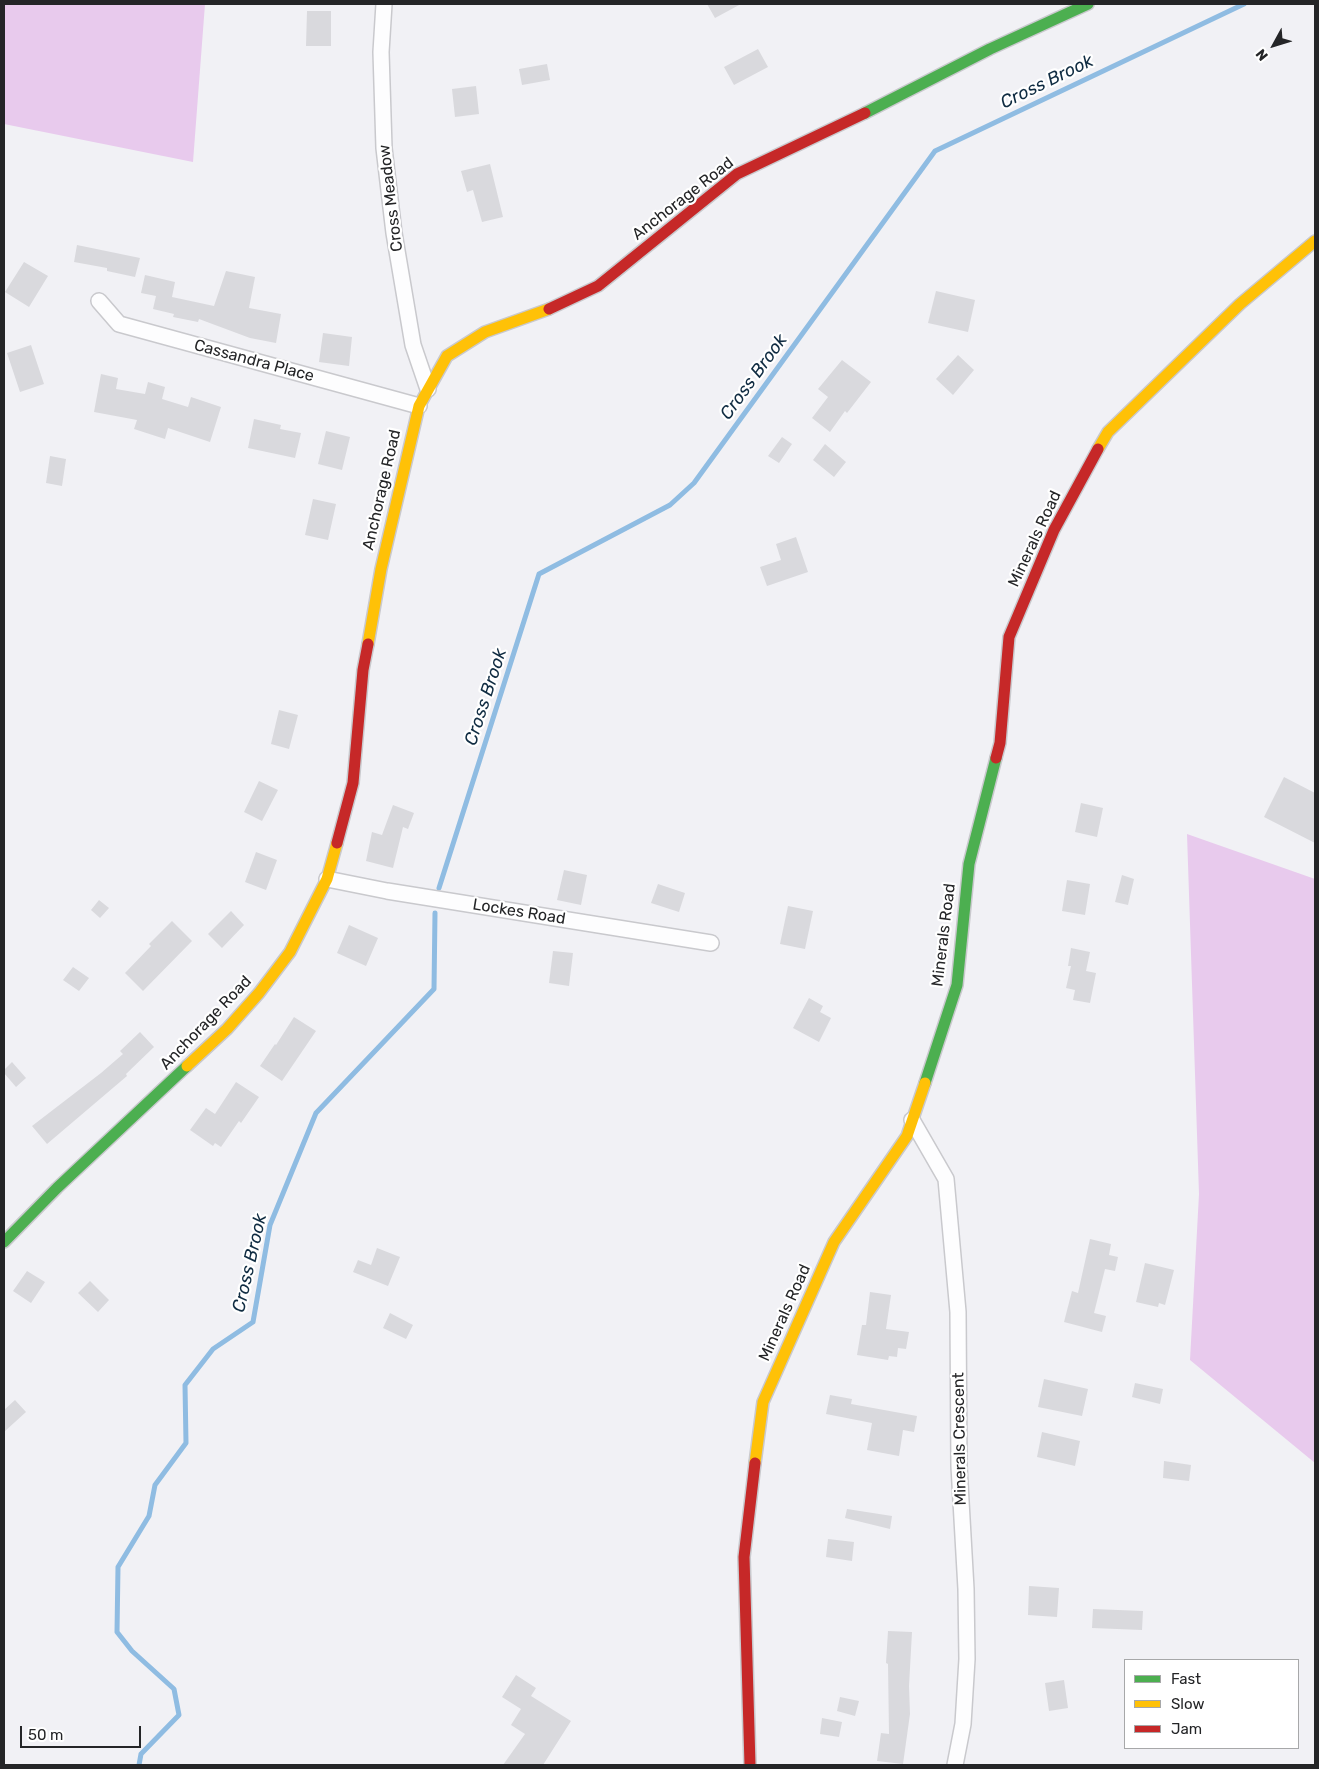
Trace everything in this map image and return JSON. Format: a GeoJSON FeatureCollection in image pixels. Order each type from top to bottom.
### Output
{"type":"FeatureCollection","features":[{"type":"Feature","properties":{"kind":"street","name":"Cross Meadow"},"geometry":{"type":"LineString","coordinates":[[384,4],[381,52],[385,157],[394,233],[413,345],[428,389]]}},
{"type":"Feature","properties":{"kind":"street","name":"Anchorage Road"},"geometry":{"type":"LineString","coordinates":[[4,1242],[57,1188],[227,1029],[259,993],[290,952],[303,929],[327,879],[353,783],[366,652],[381,569],[418,406],[447,356],[485,332],[552,308],[598,286],[738,174],[876,108],[990,49],[1088,4]]}},
{"type":"Feature","properties":{"kind":"street","name":"Minerals Road"},"geometry":{"type":"LineString","coordinates":[[750,1765],[744,1557],[763,1402],[834,1242],[907,1136],[957,986],[969,864],[1000,743],[1009,637],[1054,530],[1108,432],[1240,304],[1315,241]]}},
{"type":"Feature","properties":{"kind":"street","name":"Cassandra Place"},"geometry":{"type":"LineString","coordinates":[[98,301],[119,324],[418,406]]}},
{"type":"Feature","properties":{"kind":"street","name":"Lockes Road"},"geometry":{"type":"LineString","coordinates":[[327,879],[388,891],[712,943]]}},
{"type":"Feature","properties":{"kind":"street","name":"Minerals Crescent"},"geometry":{"type":"LineString","coordinates":[[912,1120],[946,1179],[958,1312],[959,1466],[966,1589],[967,1659],[963,1724],[955,1765]]}},
{"type":"Feature","properties":{"kind":"shaded area"},"geometry":{"type":"Polygon","coordinates":[[[4,4],[205,4],[193,162],[4,124],[4,4]]]}},
{"type":"Feature","properties":{"kind":"shaded area"},"geometry":{"type":"Polygon","coordinates":[[[1187,834],[1315,879],[1315,1463],[1190,1360],[1199,1194],[1187,834]]]}},
{"type":"Feature","properties":{"kind":"building"},"geometry":{"type":"Polygon","coordinates":[[[707,4],[741,4],[715,18],[707,4]]]}},
{"type":"Feature","properties":{"kind":"building"},"geometry":{"type":"Polygon","coordinates":[[[307,11],[331,11],[331,46],[306,46],[307,11]]]}},
{"type":"Feature","properties":{"kind":"building"},"geometry":{"type":"Polygon","coordinates":[[[758,49],[768,67],[734,85],[724,67],[758,49]]]}},
{"type":"Feature","properties":{"kind":"building"},"geometry":{"type":"Polygon","coordinates":[[[547,64],[550,80],[522,85],[519,69],[547,64]]]}},
{"type":"Feature","properties":{"kind":"building"},"geometry":{"type":"Polygon","coordinates":[[[476,86],[479,114],[455,117],[452,89],[476,86]]]}},
{"type":"Feature","properties":{"kind":"building"},"geometry":{"type":"Polygon","coordinates":[[[490,164],[503,217],[482,222],[473,190],[467,192],[461,171],[490,164]]]}},
{"type":"Feature","properties":{"kind":"building"},"geometry":{"type":"Polygon","coordinates":[[[77,245],[140,258],[135,277],[107,271],[107,268],[74,262],[77,245]]]}},
{"type":"Feature","properties":{"kind":"building"},"geometry":{"type":"Polygon","coordinates":[[[24,262],[48,276],[29,307],[5,292],[24,262]]]}},
{"type":"Feature","properties":{"kind":"building"},"geometry":{"type":"Polygon","coordinates":[[[226,271],[255,277],[249,308],[281,314],[276,343],[250,338],[199,319],[198,322],[173,317],[174,314],[153,309],[156,296],[141,293],[145,275],[175,282],[172,297],[214,306],[226,271]]]}},
{"type":"Feature","properties":{"kind":"building"},"geometry":{"type":"Polygon","coordinates":[[[936,291],[975,300],[968,332],[928,323],[936,291]]]}},
{"type":"Feature","properties":{"kind":"building"},"geometry":{"type":"Polygon","coordinates":[[[323,333],[352,337],[349,366],[319,362],[323,333]]]}},
{"type":"Feature","properties":{"kind":"building"},"geometry":{"type":"Polygon","coordinates":[[[31,345],[44,384],[20,392],[7,353],[31,345]]]}},
{"type":"Feature","properties":{"kind":"building"},"geometry":{"type":"Polygon","coordinates":[[[958,355],[974,370],[953,395],[936,379],[958,355]]]}},
{"type":"Feature","properties":{"kind":"building"},"geometry":{"type":"Polygon","coordinates":[[[842,360],[871,382],[847,413],[845,411],[830,432],[812,418],[828,397],[818,389],[842,360]]]}},
{"type":"Feature","properties":{"kind":"building"},"geometry":{"type":"Polygon","coordinates":[[[101,374],[118,378],[116,389],[145,394],[148,382],[165,387],[162,399],[188,407],[191,397],[221,407],[210,442],[168,428],[165,439],[134,429],[137,420],[94,412],[101,374]]]}},
{"type":"Feature","properties":{"kind":"building"},"geometry":{"type":"Polygon","coordinates":[[[254,419],[281,425],[280,429],[301,433],[295,458],[248,448],[254,419]]]}},
{"type":"Feature","properties":{"kind":"building"},"geometry":{"type":"Polygon","coordinates":[[[326,431],[350,437],[342,470],[318,464],[326,431]]]}},
{"type":"Feature","properties":{"kind":"building"},"geometry":{"type":"Polygon","coordinates":[[[782,437],[792,444],[779,463],[768,456],[782,437]]]}},
{"type":"Feature","properties":{"kind":"building"},"geometry":{"type":"Polygon","coordinates":[[[825,444],[846,462],[834,477],[813,460],[825,444]]]}},
{"type":"Feature","properties":{"kind":"building"},"geometry":{"type":"Polygon","coordinates":[[[50,456],[66,459],[62,486],[46,483],[50,456]]]}},
{"type":"Feature","properties":{"kind":"building"},"geometry":{"type":"Polygon","coordinates":[[[313,499],[336,504],[328,540],[305,535],[313,499]]]}},
{"type":"Feature","properties":{"kind":"building"},"geometry":{"type":"Polygon","coordinates":[[[796,537],[808,572],[767,586],[760,567],[781,560],[776,544],[796,537]]]}},
{"type":"Feature","properties":{"kind":"building"},"geometry":{"type":"Polygon","coordinates":[[[279,710],[298,715],[289,749],[271,744],[279,710]]]}},
{"type":"Feature","properties":{"kind":"building"},"geometry":{"type":"Polygon","coordinates":[[[1284,777],[1315,793],[1315,843],[1264,817],[1284,777]]]}},
{"type":"Feature","properties":{"kind":"building"},"geometry":{"type":"Polygon","coordinates":[[[259,781],[278,790],[262,821],[244,812],[259,781]]]}},
{"type":"Feature","properties":{"kind":"building"},"geometry":{"type":"Polygon","coordinates":[[[1081,803],[1103,808],[1097,837],[1075,832],[1081,803]]]}},
{"type":"Feature","properties":{"kind":"building"},"geometry":{"type":"Polygon","coordinates":[[[393,805],[414,813],[408,829],[403,827],[393,868],[366,861],[372,832],[382,835],[393,805]]]}},
{"type":"Feature","properties":{"kind":"building"},"geometry":{"type":"Polygon","coordinates":[[[256,852],[277,860],[266,890],[245,882],[256,852]]]}},
{"type":"Feature","properties":{"kind":"building"},"geometry":{"type":"Polygon","coordinates":[[[564,870],[587,875],[581,905],[557,900],[564,870]]]}},
{"type":"Feature","properties":{"kind":"building"},"geometry":{"type":"Polygon","coordinates":[[[1122,875],[1134,879],[1128,905],[1115,902],[1122,875]]]}},
{"type":"Feature","properties":{"kind":"building"},"geometry":{"type":"Polygon","coordinates":[[[1067,880],[1090,884],[1085,915],[1062,911],[1067,880]]]}},
{"type":"Feature","properties":{"kind":"building"},"geometry":{"type":"Polygon","coordinates":[[[658,884],[685,893],[679,912],[651,903],[658,884]]]}},
{"type":"Feature","properties":{"kind":"building"},"geometry":{"type":"Polygon","coordinates":[[[99,900],[109,908],[100,918],[91,910],[99,900]]]}},
{"type":"Feature","properties":{"kind":"building"},"geometry":{"type":"Polygon","coordinates":[[[788,906],[813,911],[805,949],[780,944],[788,906]]]}},
{"type":"Feature","properties":{"kind":"building"},"geometry":{"type":"Polygon","coordinates":[[[231,911],[244,925],[222,948],[208,934],[231,911]]]}},
{"type":"Feature","properties":{"kind":"building"},"geometry":{"type":"Polygon","coordinates":[[[172,921],[192,941],[143,991],[125,973],[151,946],[149,944],[172,921]]]}},
{"type":"Feature","properties":{"kind":"building"},"geometry":{"type":"Polygon","coordinates":[[[349,925],[378,938],[366,966],[337,953],[349,925]]]}},
{"type":"Feature","properties":{"kind":"building"},"geometry":{"type":"Polygon","coordinates":[[[1071,948],[1090,952],[1086,971],[1096,973],[1090,1003],[1073,1000],[1075,990],[1066,988],[1071,966],[1068,966],[1071,948]]]}},
{"type":"Feature","properties":{"kind":"building"},"geometry":{"type":"Polygon","coordinates":[[[553,951],[573,953],[569,986],[549,983],[553,951]]]}},
{"type":"Feature","properties":{"kind":"building"},"geometry":{"type":"Polygon","coordinates":[[[73,967],[89,978],[79,991],[63,980],[73,967]]]}},
{"type":"Feature","properties":{"kind":"building"},"geometry":{"type":"Polygon","coordinates":[[[809,998],[823,1006],[820,1012],[831,1018],[819,1042],[793,1028],[809,998]]]}},
{"type":"Feature","properties":{"kind":"building"},"geometry":{"type":"Polygon","coordinates":[[[294,1017],[316,1031],[282,1081],[260,1066],[294,1017]]]}},
{"type":"Feature","properties":{"kind":"building"},"geometry":{"type":"Polygon","coordinates":[[[140,1032],[154,1047],[126,1074],[127,1076],[47,1144],[32,1126],[123,1054],[120,1051],[140,1032]]]}},
{"type":"Feature","properties":{"kind":"building"},"geometry":{"type":"Polygon","coordinates":[[[12,1062],[26,1078],[16,1087],[4,1073],[4,1070],[12,1062]]]}},
{"type":"Feature","properties":{"kind":"building"},"geometry":{"type":"Polygon","coordinates":[[[236,1082],[259,1097],[221,1147],[215,1143],[213,1146],[190,1130],[206,1108],[215,1114],[236,1082]]]}},
{"type":"Feature","properties":{"kind":"building"},"geometry":{"type":"Polygon","coordinates":[[[1090,1239],[1111,1244],[1109,1255],[1118,1257],[1115,1271],[1105,1269],[1094,1313],[1106,1316],[1102,1332],[1064,1322],[1072,1291],[1078,1293],[1090,1239]]]}},
{"type":"Feature","properties":{"kind":"building"},"geometry":{"type":"Polygon","coordinates":[[[377,1248],[400,1257],[388,1286],[353,1272],[358,1260],[371,1265],[377,1248]]]}},
{"type":"Feature","properties":{"kind":"building"},"geometry":{"type":"Polygon","coordinates":[[[1145,1263],[1174,1270],[1165,1305],[1159,1303],[1158,1307],[1136,1302],[1145,1263]]]}},
{"type":"Feature","properties":{"kind":"building"},"geometry":{"type":"Polygon","coordinates":[[[27,1271],[45,1282],[31,1303],[13,1291],[27,1271]]]}},
{"type":"Feature","properties":{"kind":"building"},"geometry":{"type":"Polygon","coordinates":[[[90,1281],[109,1300],[98,1312],[78,1293],[90,1281]]]}},
{"type":"Feature","properties":{"kind":"building"},"geometry":{"type":"Polygon","coordinates":[[[870,1292],[891,1295],[886,1329],[909,1332],[906,1349],[898,1348],[897,1357],[889,1356],[888,1360],[857,1355],[862,1325],[866,1325],[870,1292]]]}},
{"type":"Feature","properties":{"kind":"building"},"geometry":{"type":"Polygon","coordinates":[[[390,1313],[413,1325],[406,1339],[383,1328],[390,1313]]]}},
{"type":"Feature","properties":{"kind":"building"},"geometry":{"type":"Polygon","coordinates":[[[1044,1379],[1088,1389],[1082,1416],[1038,1407],[1044,1379]]]}},
{"type":"Feature","properties":{"kind":"building"},"geometry":{"type":"Polygon","coordinates":[[[1135,1383],[1163,1389],[1160,1404],[1132,1397],[1135,1383]]]}},
{"type":"Feature","properties":{"kind":"building"},"geometry":{"type":"Polygon","coordinates":[[[830,1395],[852,1399],[851,1404],[917,1416],[914,1432],[903,1430],[899,1456],[867,1450],[872,1423],[826,1414],[830,1395]]]}},
{"type":"Feature","properties":{"kind":"building"},"geometry":{"type":"Polygon","coordinates":[[[15,1400],[26,1412],[4,1432],[4,1410],[15,1400]]]}},
{"type":"Feature","properties":{"kind":"building"},"geometry":{"type":"Polygon","coordinates":[[[1042,1432],[1080,1441],[1075,1466],[1037,1457],[1042,1432]]]}},
{"type":"Feature","properties":{"kind":"building"},"geometry":{"type":"Polygon","coordinates":[[[1164,1461],[1191,1465],[1189,1481],[1163,1478],[1164,1461]]]}},
{"type":"Feature","properties":{"kind":"building"},"geometry":{"type":"Polygon","coordinates":[[[847,1509],[892,1516],[890,1529],[845,1518],[847,1509]]]}},
{"type":"Feature","properties":{"kind":"building"},"geometry":{"type":"Polygon","coordinates":[[[828,1539],[854,1542],[852,1561],[826,1557],[828,1539]]]}},
{"type":"Feature","properties":{"kind":"building"},"geometry":{"type":"Polygon","coordinates":[[[1029,1586],[1059,1588],[1057,1617],[1028,1615],[1029,1586]]]}},
{"type":"Feature","properties":{"kind":"building"},"geometry":{"type":"Polygon","coordinates":[[[1093,1609],[1143,1611],[1142,1630],[1092,1628],[1093,1609]]]}},
{"type":"Feature","properties":{"kind":"building"},"geometry":{"type":"Polygon","coordinates":[[[888,1631],[912,1632],[909,1686],[910,1714],[903,1764],[877,1761],[881,1733],[889,1734],[888,1664],[886,1663],[888,1631]]]}},
{"type":"Feature","properties":{"kind":"building"},"geometry":{"type":"Polygon","coordinates":[[[516,1675],[536,1688],[531,1696],[571,1721],[543,1765],[503,1765],[525,1734],[511,1725],[521,1709],[502,1697],[516,1675]]]}},
{"type":"Feature","properties":{"kind":"building"},"geometry":{"type":"Polygon","coordinates":[[[1064,1680],[1068,1708],[1049,1711],[1045,1683],[1064,1680]]]}},
{"type":"Feature","properties":{"kind":"building"},"geometry":{"type":"Polygon","coordinates":[[[840,1697],[859,1701],[855,1716],[837,1711],[840,1697]]]}},
{"type":"Feature","properties":{"kind":"building"},"geometry":{"type":"Polygon","coordinates":[[[822,1718],[842,1722],[839,1737],[820,1734],[822,1718]]]}},
{"type":"Feature","properties":{"kind":"waterway","name":"Cross Brook"},"geometry":{"type":"LineString","coordinates":[[439,888],[539,574],[670,505],[694,483],[935,151],[1244,4]]}},
{"type":"Feature","properties":{"kind":"waterway","name":"Cross Brook"},"geometry":{"type":"LineString","coordinates":[[139,1765],[141,1754],[179,1715],[174,1689],[132,1651],[117,1632],[118,1567],[149,1516],[155,1485],[186,1443],[185,1385],[213,1349],[253,1322],[270,1225],[316,1113],[434,989],[435,913]]}},
{"type":"Feature","properties":{"kind":"traffic: fast"},"geometry":{"type":"LineString","coordinates":[[865,113],[990,49],[1088,4]]}},
{"type":"Feature","properties":{"kind":"traffic: fast"},"geometry":{"type":"LineString","coordinates":[[925,1083],[957,985],[969,864],[996,758]]}},
{"type":"Feature","properties":{"kind":"traffic: fast"},"geometry":{"type":"LineString","coordinates":[[4,1242],[57,1188],[187,1066]]}},
{"type":"Feature","properties":{"kind":"traffic: slow"},"geometry":{"type":"LineString","coordinates":[[1098,449],[1108,432],[1240,304],[1315,241]]}},
{"type":"Feature","properties":{"kind":"traffic: slow"},"geometry":{"type":"LineString","coordinates":[[368,644],[381,569],[419,406],[447,356],[485,332],[549,309]]}},
{"type":"Feature","properties":{"kind":"traffic: slow"},"geometry":{"type":"LineString","coordinates":[[187,1066],[227,1029],[259,993],[290,952],[327,879],[337,843]]}},
{"type":"Feature","properties":{"kind":"traffic: slow"},"geometry":{"type":"LineString","coordinates":[[755,1463],[763,1402],[834,1242],[907,1136],[925,1083]]}},
{"type":"Feature","properties":{"kind":"traffic: jam"},"geometry":{"type":"LineString","coordinates":[[549,309],[598,286],[737,174],[865,113]]}},
{"type":"Feature","properties":{"kind":"traffic: jam"},"geometry":{"type":"LineString","coordinates":[[996,758],[1000,743],[1009,637],[1054,530],[1098,449]]}},
{"type":"Feature","properties":{"kind":"traffic: jam"},"geometry":{"type":"LineString","coordinates":[[337,843],[353,783],[363,670],[368,644]]}},
{"type":"Feature","properties":{"kind":"traffic: jam"},"geometry":{"type":"LineString","coordinates":[[750,1765],[744,1557],[755,1463]]}}]}
